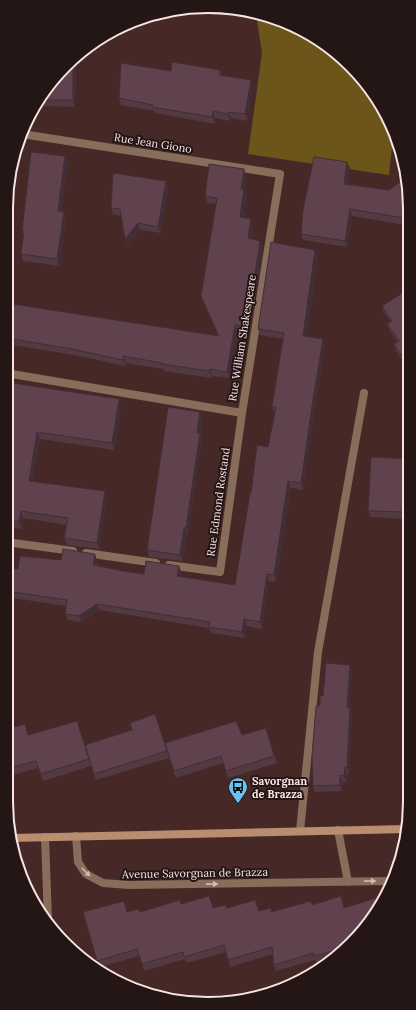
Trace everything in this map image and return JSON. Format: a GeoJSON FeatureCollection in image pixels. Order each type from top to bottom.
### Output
{"type":"FeatureCollection","features":[{"type":"Feature","properties":{"kind":"street","name":"Rue Jean Giono"},"geometry":{"type":"LineString","coordinates":[[27,135],[280,174]]}},
{"type":"Feature","properties":{"kind":"street","name":"Rue William Shakespeare"},"geometry":{"type":"LineString","coordinates":[[13,374],[242,413],[280,174]]}},
{"type":"Feature","properties":{"kind":"street"},"geometry":{"type":"LineString","coordinates":[[300,831],[318,652],[364,393]]}},
{"type":"Feature","properties":{"kind":"street","name":"Rue Edmond Rostand"},"geometry":{"type":"LineString","coordinates":[[13,543],[220,572],[242,413]]}},
{"type":"Feature","properties":{"kind":"street"},"geometry":{"type":"LineString","coordinates":[[17,838],[401,829]]}},
{"type":"Feature","properties":{"kind":"street"},"geometry":{"type":"LineString","coordinates":[[338,830],[348,882]]}},
{"type":"Feature","properties":{"kind":"street","name":"Avenue Savorgnan de Brazza"},"geometry":{"type":"LineString","coordinates":[[76,836],[78,862],[86,874],[103,883],[129,885],[386,881]]}},
{"type":"Feature","properties":{"kind":"street"},"geometry":{"type":"LineString","coordinates":[[45,837],[48,913]]}},
{"type":"Feature","properties":{"kind":"shaded area"},"geometry":{"type":"Polygon","coordinates":[[[257,20],[271,23],[306,39],[337,61],[363,89],[383,122],[392,144],[389,175],[248,154],[262,53],[257,20]]]}},
{"type":"Feature","properties":{"kind":"building"},"geometry":{"type":"Polygon","coordinates":[[[172,62],[220,70],[219,75],[251,80],[245,114],[228,112],[228,114],[213,111],[212,117],[152,107],[153,105],[119,98],[121,63],[171,71],[172,62]]]}},
{"type":"Feature","properties":{"kind":"building"},"geometry":{"type":"Polygon","coordinates":[[[73,67],[73,100],[46,100],[61,79],[73,67]]]}},
{"type":"Feature","properties":{"kind":"building"},"geometry":{"type":"Polygon","coordinates":[[[31,152],[65,156],[58,211],[64,212],[57,259],[21,254],[24,231],[22,231],[31,152]]]}},
{"type":"Feature","properties":{"kind":"building"},"geometry":{"type":"Polygon","coordinates":[[[314,157],[347,162],[344,184],[389,190],[401,182],[403,195],[403,218],[350,209],[345,241],[301,234],[303,210],[314,157]]]}},
{"type":"Feature","properties":{"kind":"building"},"geometry":{"type":"Polygon","coordinates":[[[209,164],[244,169],[241,189],[244,189],[240,217],[251,219],[248,238],[260,241],[247,327],[235,325],[227,372],[210,369],[209,371],[162,364],[123,356],[123,360],[72,349],[13,339],[13,304],[219,336],[201,296],[217,198],[205,196],[209,164]]]}},
{"type":"Feature","properties":{"kind":"building"},"geometry":{"type":"Polygon","coordinates":[[[113,173],[166,181],[158,227],[138,223],[125,239],[120,209],[111,208],[113,173]]]}},
{"type":"Feature","properties":{"kind":"building"},"geometry":{"type":"Polygon","coordinates":[[[271,242],[315,250],[303,336],[323,339],[301,483],[288,481],[274,575],[267,574],[260,622],[244,619],[242,632],[209,627],[210,622],[97,604],[79,616],[65,614],[67,600],[13,592],[13,568],[18,569],[20,556],[61,560],[63,549],[95,554],[93,565],[144,574],[146,561],[179,566],[177,576],[235,585],[251,493],[257,445],[268,447],[276,407],[272,407],[284,333],[258,329],[271,242]]]}},
{"type":"Feature","properties":{"kind":"building"},"geometry":{"type":"Polygon","coordinates":[[[403,293],[403,358],[394,344],[399,341],[387,324],[392,321],[382,306],[403,293]]]}},
{"type":"Feature","properties":{"kind":"building"},"geometry":{"type":"Polygon","coordinates":[[[13,383],[119,399],[112,443],[37,432],[29,481],[105,491],[97,543],[64,538],[68,518],[21,511],[19,522],[13,521],[13,383]]]}},
{"type":"Feature","properties":{"kind":"building"},"geometry":{"type":"Polygon","coordinates":[[[168,407],[200,412],[197,433],[200,433],[186,528],[184,527],[180,555],[147,550],[168,407]]]}},
{"type":"Feature","properties":{"kind":"building"},"geometry":{"type":"Polygon","coordinates":[[[371,457],[403,459],[403,512],[368,511],[371,457]]]}},
{"type":"Feature","properties":{"kind":"building"},"geometry":{"type":"Polygon","coordinates":[[[326,663],[350,665],[347,708],[350,708],[347,768],[345,767],[344,776],[340,775],[340,785],[313,786],[312,757],[316,706],[320,706],[320,696],[323,696],[326,663]]]}},
{"type":"Feature","properties":{"kind":"building"},"geometry":{"type":"Polygon","coordinates":[[[155,714],[167,751],[94,774],[85,745],[132,730],[130,723],[155,714]]]}},
{"type":"Feature","properties":{"kind":"building"},"geometry":{"type":"Polygon","coordinates":[[[77,721],[89,759],[41,774],[36,761],[13,767],[13,727],[25,724],[28,735],[77,721]]]}},
{"type":"Feature","properties":{"kind":"building"},"geometry":{"type":"Polygon","coordinates":[[[236,721],[242,735],[266,728],[274,756],[226,771],[221,756],[174,771],[165,743],[236,721]]]}},
{"type":"Feature","properties":{"kind":"building"},"geometry":{"type":"Polygon","coordinates":[[[209,896],[213,908],[225,905],[227,908],[255,900],[259,911],[271,908],[271,912],[311,901],[312,905],[341,896],[344,908],[378,897],[355,931],[337,949],[314,956],[313,953],[274,965],[272,947],[228,960],[224,945],[184,957],[183,952],[142,964],[137,949],[97,961],[83,912],[124,901],[127,912],[139,909],[140,912],[180,900],[181,904],[209,896]]]}},
{"type":"Feature","properties":{"kind":"place","name":"Savorgnan de Brazza"},"geometry":{"type":"Point","coordinates":[238,804]}}]}
